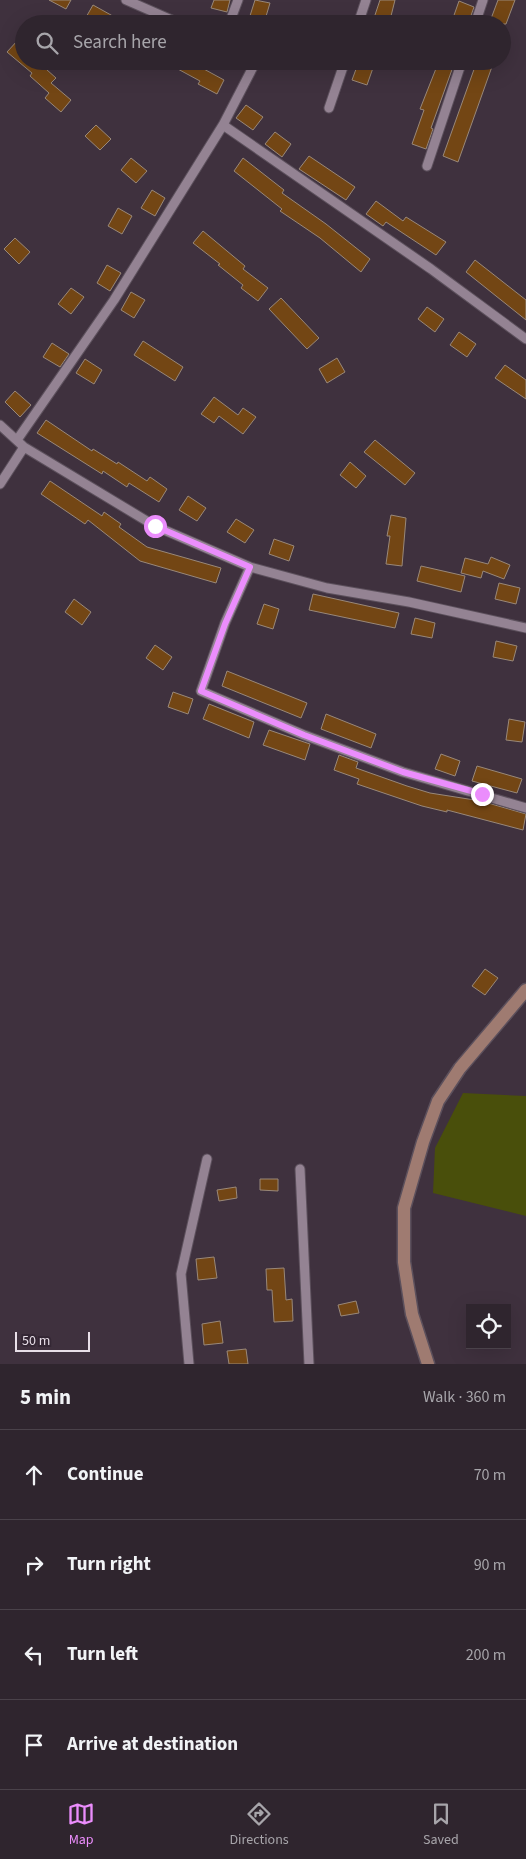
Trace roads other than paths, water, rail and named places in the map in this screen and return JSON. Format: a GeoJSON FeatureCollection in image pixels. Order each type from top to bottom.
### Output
{"type":"FeatureCollection","features":[{"type":"Feature","properties":{"kind":"street"},"geometry":{"type":"LineString","coordinates":[[127,0],[161,15]]}},
{"type":"Feature","properties":{"kind":"street"},"geometry":{"type":"LineString","coordinates":[[232,15],[238,0]]}},
{"type":"Feature","properties":{"kind":"street"},"geometry":{"type":"LineString","coordinates":[[361,15],[366,0]]}},
{"type":"Feature","properties":{"kind":"street"},"geometry":{"type":"LineString","coordinates":[[478,15],[483,0]]}},
{"type":"Feature","properties":{"kind":"street"},"geometry":{"type":"LineString","coordinates":[[0,484],[21,443],[88,342],[223,125],[251,70]]}},
{"type":"Feature","properties":{"kind":"street"},"geometry":{"type":"LineString","coordinates":[[329,108],[342,70]]}},
{"type":"Feature","properties":{"kind":"street"},"geometry":{"type":"LineString","coordinates":[[427,166],[459,70]]}},
{"type":"Feature","properties":{"kind":"street"},"geometry":{"type":"LineString","coordinates":[[223,125],[431,270],[526,339]]}},
{"type":"Feature","properties":{"kind":"street"},"geometry":{"type":"LineString","coordinates":[[0,425],[21,443],[155,526],[250,567],[327,588],[409,602],[526,628]]}},
{"type":"Feature","properties":{"kind":"street"},"geometry":{"type":"LineString","coordinates":[[250,567],[225,624],[201,691],[304,735],[403,772],[526,808]]}},
{"type":"Feature","properties":{"kind":"street"},"geometry":{"type":"LineString","coordinates":[[428,1364],[412,1314],[404,1262],[404,1208],[423,1142],[438,1101],[460,1068],[526,990]]}},
{"type":"Feature","properties":{"kind":"street"},"geometry":{"type":"LineString","coordinates":[[189,1364],[181,1274],[207,1159]]}},
{"type":"Feature","properties":{"kind":"street"},"geometry":{"type":"LineString","coordinates":[[300,1169],[309,1364]]}}]}
